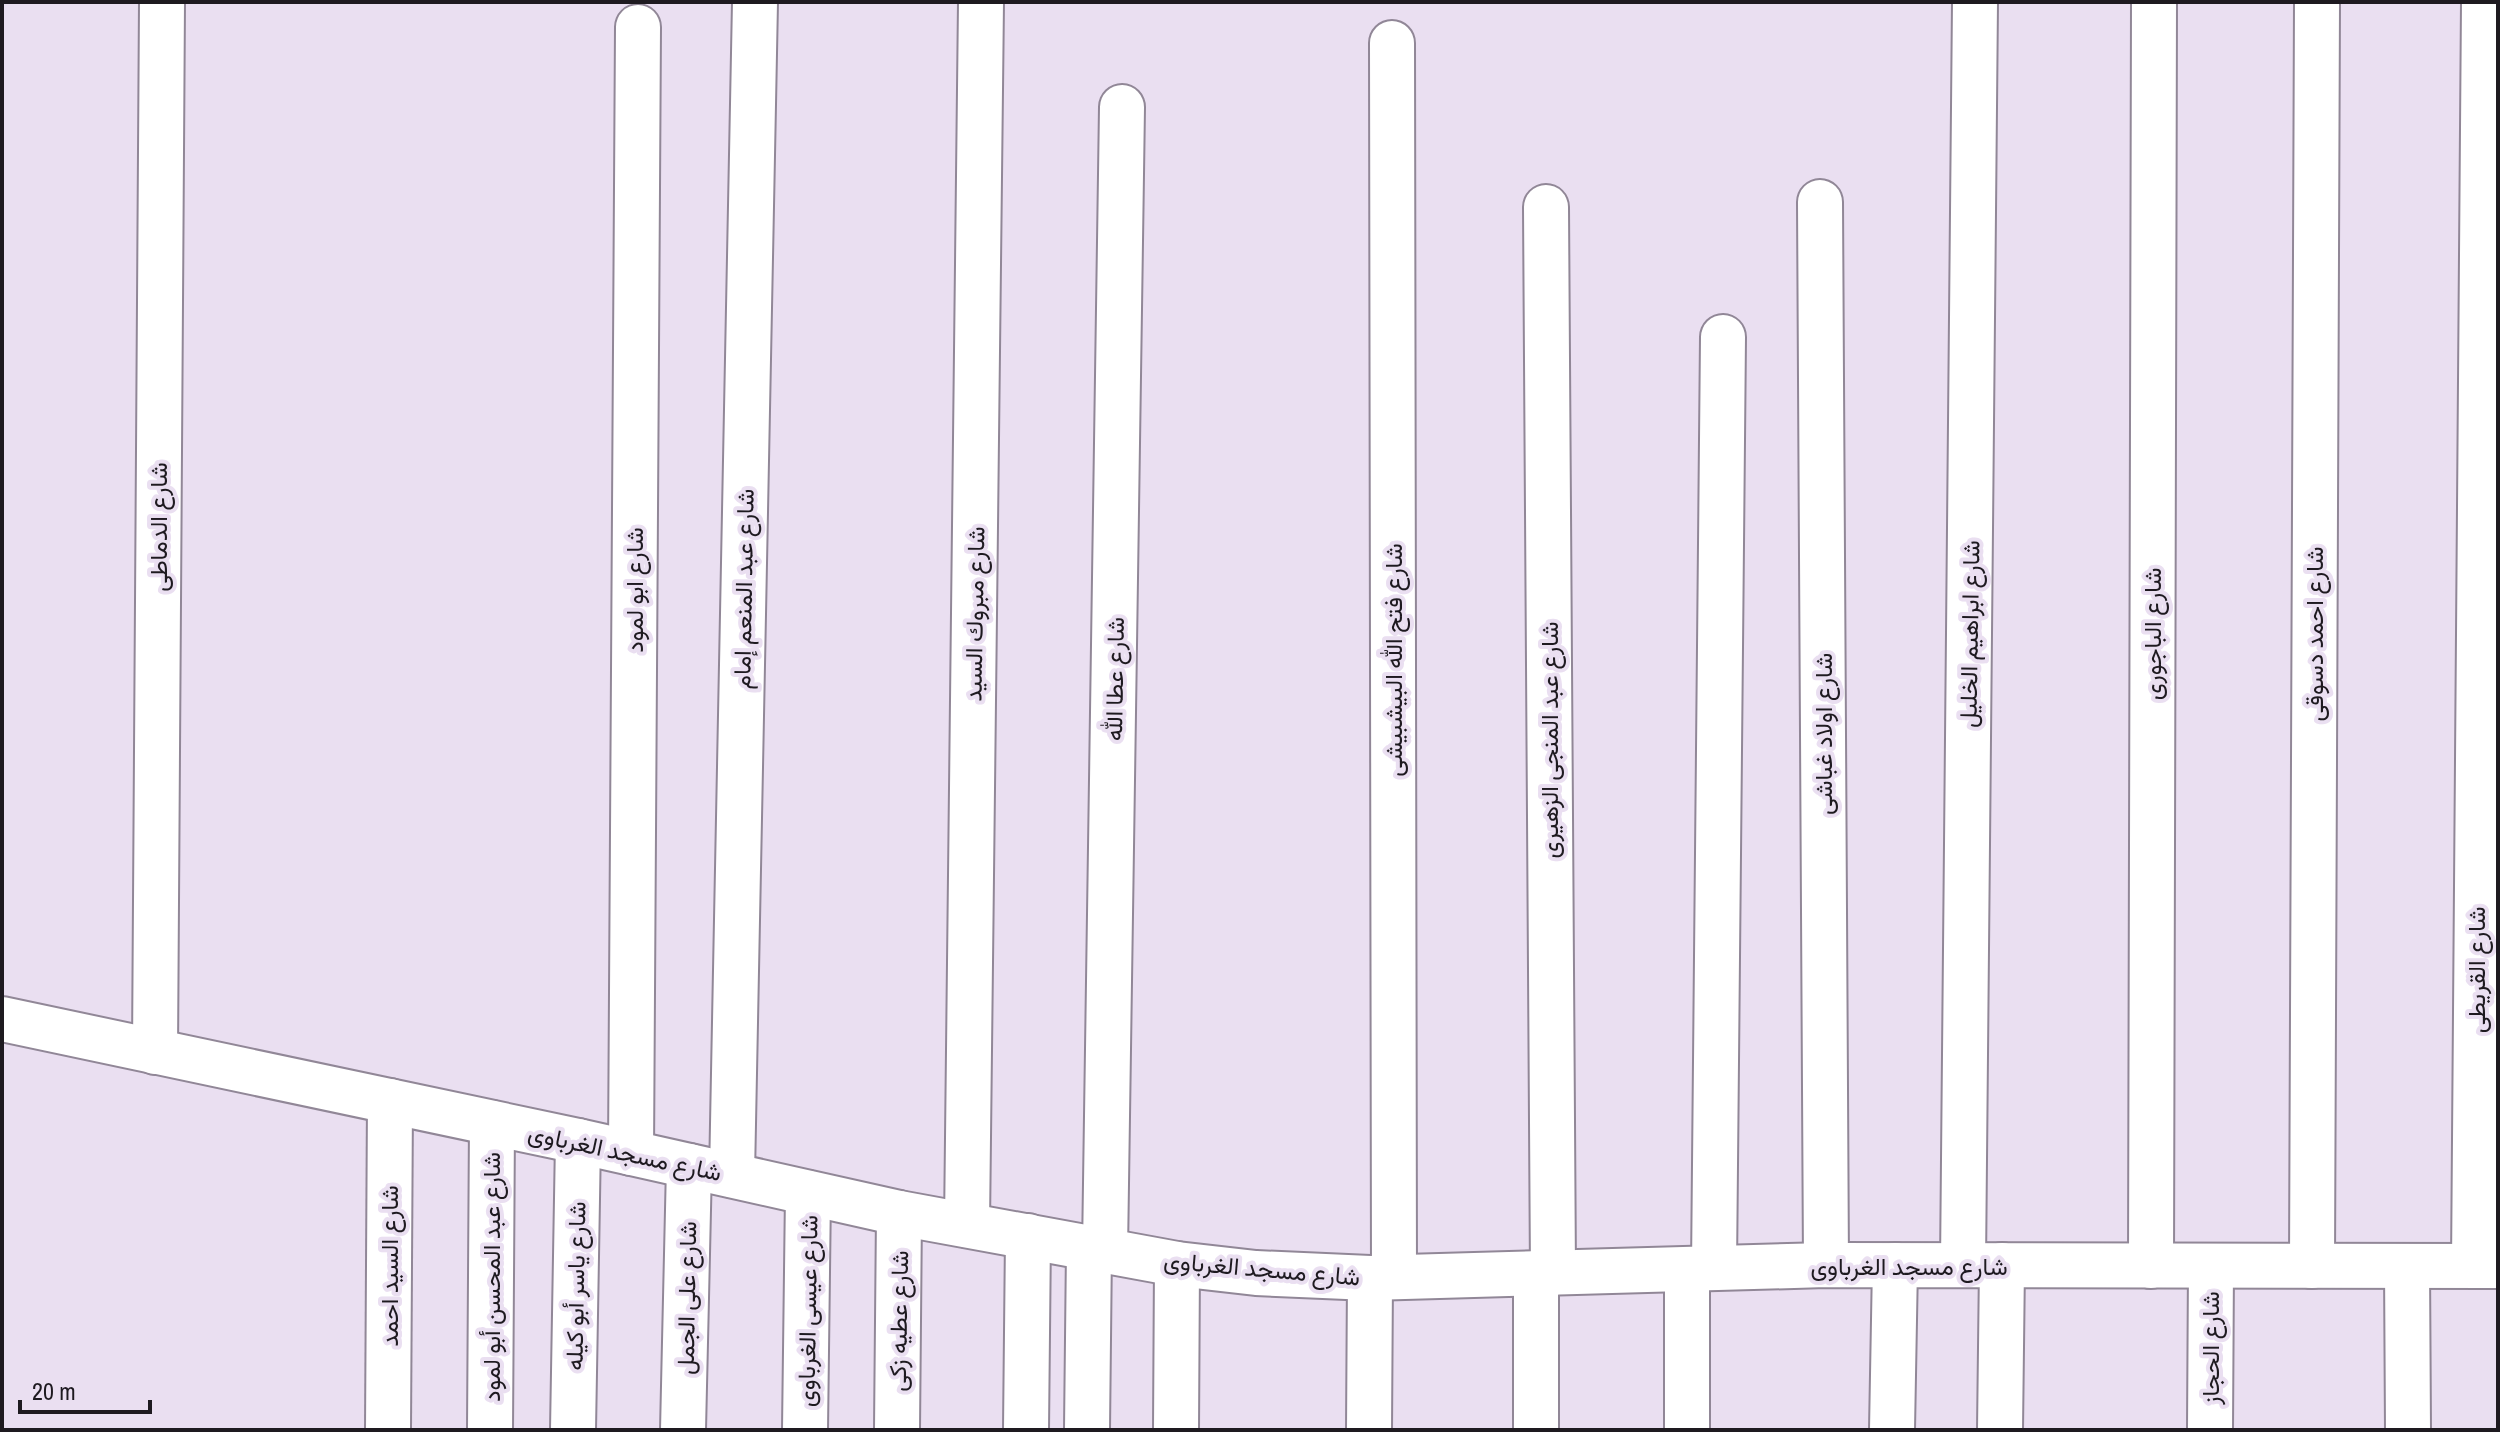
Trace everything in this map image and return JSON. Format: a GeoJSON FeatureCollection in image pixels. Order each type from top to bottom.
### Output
{"type":"FeatureCollection","features":[{"type":"Feature","properties":{"kind":"street","name":"شارع الدماطى"},"geometry":{"type":"LineString","coordinates":[[155,1052],[162,2]]}},
{"type":"Feature","properties":{"kind":"street","name":"شارع عبد المنعم إمام"},"geometry":{"type":"LineString","coordinates":[[732,1175],[755,2]]}},
{"type":"Feature","properties":{"kind":"street","name":"شارع مبروك السيد"},"geometry":{"type":"LineString","coordinates":[[967,1225],[981,2]]}},
{"type":"Feature","properties":{"kind":"street","name":"شارع ابراهيم الخليل"},"geometry":{"type":"LineString","coordinates":[[1975,2],[1982,1265],[2000,1430]]}},
{"type":"Feature","properties":{"kind":"street","name":"شارع الباجورى"},"geometry":{"type":"LineString","coordinates":[[2151,1266],[2154,2]]}},
{"type":"Feature","properties":{"kind":"street","name":"شارع احمد دسوقى"},"geometry":{"type":"LineString","coordinates":[[2312,1266],[2317,2]]}},
{"type":"Feature","properties":{"kind":"street","name":"شارع القريطى"},"geometry":{"type":"LineString","coordinates":[[2484,2],[2490,58],[2486,1266]]}},
{"type":"Feature","properties":{"kind":"street","name":"شارع ابو لمود"},"geometry":{"type":"LineString","coordinates":[[631,1153],[638,27]]}},
{"type":"Feature","properties":{"kind":"street","name":"شارع فتح الله البيشبيشى"},"geometry":{"type":"LineString","coordinates":[[1369,1430],[1382,1277],[1392,43]]}},
{"type":"Feature","properties":{"kind":"street","name":"شارع عطا الله"},"geometry":{"type":"LineString","coordinates":[[1087,1430],[1097,1250],[1122,107]]}},
{"type":"Feature","properties":{"kind":"street","name":"شارع اولاد غباشى"},"geometry":{"type":"LineString","coordinates":[[1820,202],[1826,1265]]}},
{"type":"Feature","properties":{"kind":"street","name":"شارع عبد المنجى الزهيرى"},"geometry":{"type":"LineString","coordinates":[[1536,1430],[1544,1273],[1546,207]]}},
{"type":"Feature","properties":{"kind":"street"},"geometry":{"type":"LineString","coordinates":[[1687,1430],[1701,1269],[1723,337]]}},
{"type":"Feature","properties":{"kind":"street","name":"شارع مسجد الغرباوى"},"geometry":{"type":"LineString","coordinates":[[2,1019],[578,1141],[899,1213],[1177,1264],[1256,1273],[1382,1277],[1826,1265],[2486,1266]]}},
{"type":"Feature","properties":{"kind":"street","name":"شارع السيد احمد"},"geometry":{"type":"LineString","coordinates":[[388,1430],[390,1101]]}},
{"type":"Feature","properties":{"kind":"street","name":"شارع عبد المحسن أبو لمود"},"geometry":{"type":"LineString","coordinates":[[490,1430],[492,1123]]}},
{"type":"Feature","properties":{"kind":"street","name":"شارع ياسر أبو كيله"},"geometry":{"type":"LineString","coordinates":[[573,1430],[578,1141]]}},
{"type":"Feature","properties":{"kind":"street","name":"شارع على الجمل"},"geometry":{"type":"LineString","coordinates":[[683,1430],[689,1166]]}},
{"type":"Feature","properties":{"kind":"street","name":"شارع عيسى الغرباوى"},"geometry":{"type":"LineString","coordinates":[[805,1430],[808,1193]]}},
{"type":"Feature","properties":{"kind":"street","name":"شارع عطيه زكى"},"geometry":{"type":"LineString","coordinates":[[897,1430],[899,1213]]}},
{"type":"Feature","properties":{"kind":"street"},"geometry":{"type":"LineString","coordinates":[[1026,1430],[1028,1236]]}},
{"type":"Feature","properties":{"kind":"street"},"geometry":{"type":"LineString","coordinates":[[1176,1430],[1177,1264]]}},
{"type":"Feature","properties":{"kind":"street"},"geometry":{"type":"LineString","coordinates":[[1892,1430],[1895,1265]]}},
{"type":"Feature","properties":{"kind":"street","name":"شارع الحجاز"},"geometry":{"type":"LineString","coordinates":[[2210,1430],[2211,1266]]}},
{"type":"Feature","properties":{"kind":"street"},"geometry":{"type":"LineString","coordinates":[[2407,1266],[2408,1430]]}}]}
